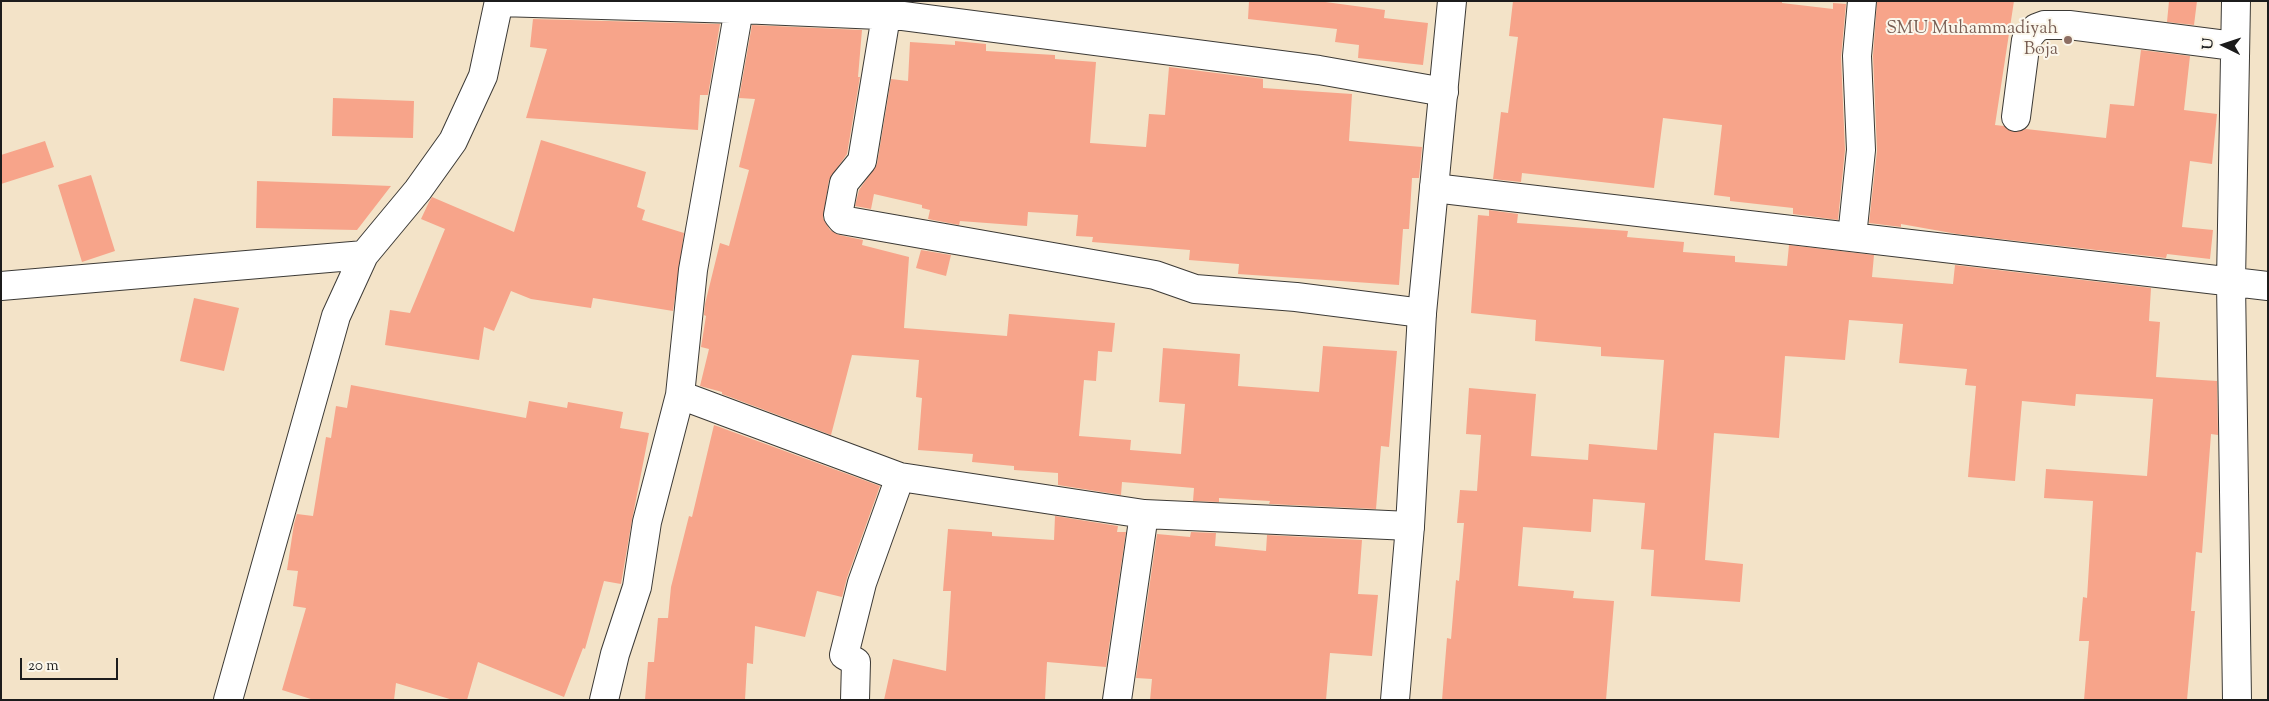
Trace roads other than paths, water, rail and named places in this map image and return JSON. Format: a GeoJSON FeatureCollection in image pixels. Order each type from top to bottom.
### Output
{"type":"FeatureCollection","features":[{"type":"Feature","properties":{"kind":"street"},"geometry":{"type":"LineString","coordinates":[[1395,700],[1410,526],[1422,314],[1452,1]]}},
{"type":"Feature","properties":{"kind":"street"},"geometry":{"type":"LineString","coordinates":[[1852,237],[1861,150],[1857,56],[1862,1]]}},
{"type":"Feature","properties":{"kind":"street"},"geometry":{"type":"LineString","coordinates":[[2236,1],[2231,282],[2236,700]]}},
{"type":"Feature","properties":{"kind":"street"},"geometry":{"type":"LineString","coordinates":[[228,700],[336,316],[364,254],[418,190],[453,141],[483,76],[499,2],[739,5],[886,16],[1319,70],[1444,92]]}},
{"type":"Feature","properties":{"kind":"street"},"geometry":{"type":"LineString","coordinates":[[604,700],[615,654],[637,586],[647,522],[680,395],[693,270],[739,5]]}},
{"type":"Feature","properties":{"kind":"street"},"geometry":{"type":"LineString","coordinates":[[886,16],[862,160],[843,185],[838,215],[842,220],[1155,276],[1196,288],[1296,297],[1422,314]]}},
{"type":"Feature","properties":{"kind":"street"},"geometry":{"type":"LineString","coordinates":[[2016,117],[2026,40],[2036,28],[2044,25],[2069,25],[2234,46]]}},
{"type":"Feature","properties":{"kind":"street"},"geometry":{"type":"LineString","coordinates":[[1434,188],[2268,286]]}},
{"type":"Feature","properties":{"kind":"street"},"geometry":{"type":"LineString","coordinates":[[1,286],[364,254]]}},
{"type":"Feature","properties":{"kind":"street"},"geometry":{"type":"LineString","coordinates":[[680,395],[900,477],[1144,514],[1410,526]]}},
{"type":"Feature","properties":{"kind":"street"},"geometry":{"type":"LineString","coordinates":[[855,700],[856,662],[844,655],[862,584],[900,477]]}},
{"type":"Feature","properties":{"kind":"street"},"geometry":{"type":"LineString","coordinates":[[1117,700],[1144,514]]}},
{"type":"Feature","properties":{"kind":"place","name":"SMU Muhammadiyah Boja"},"geometry":{"type":"Point","coordinates":[2068,40]}}]}
